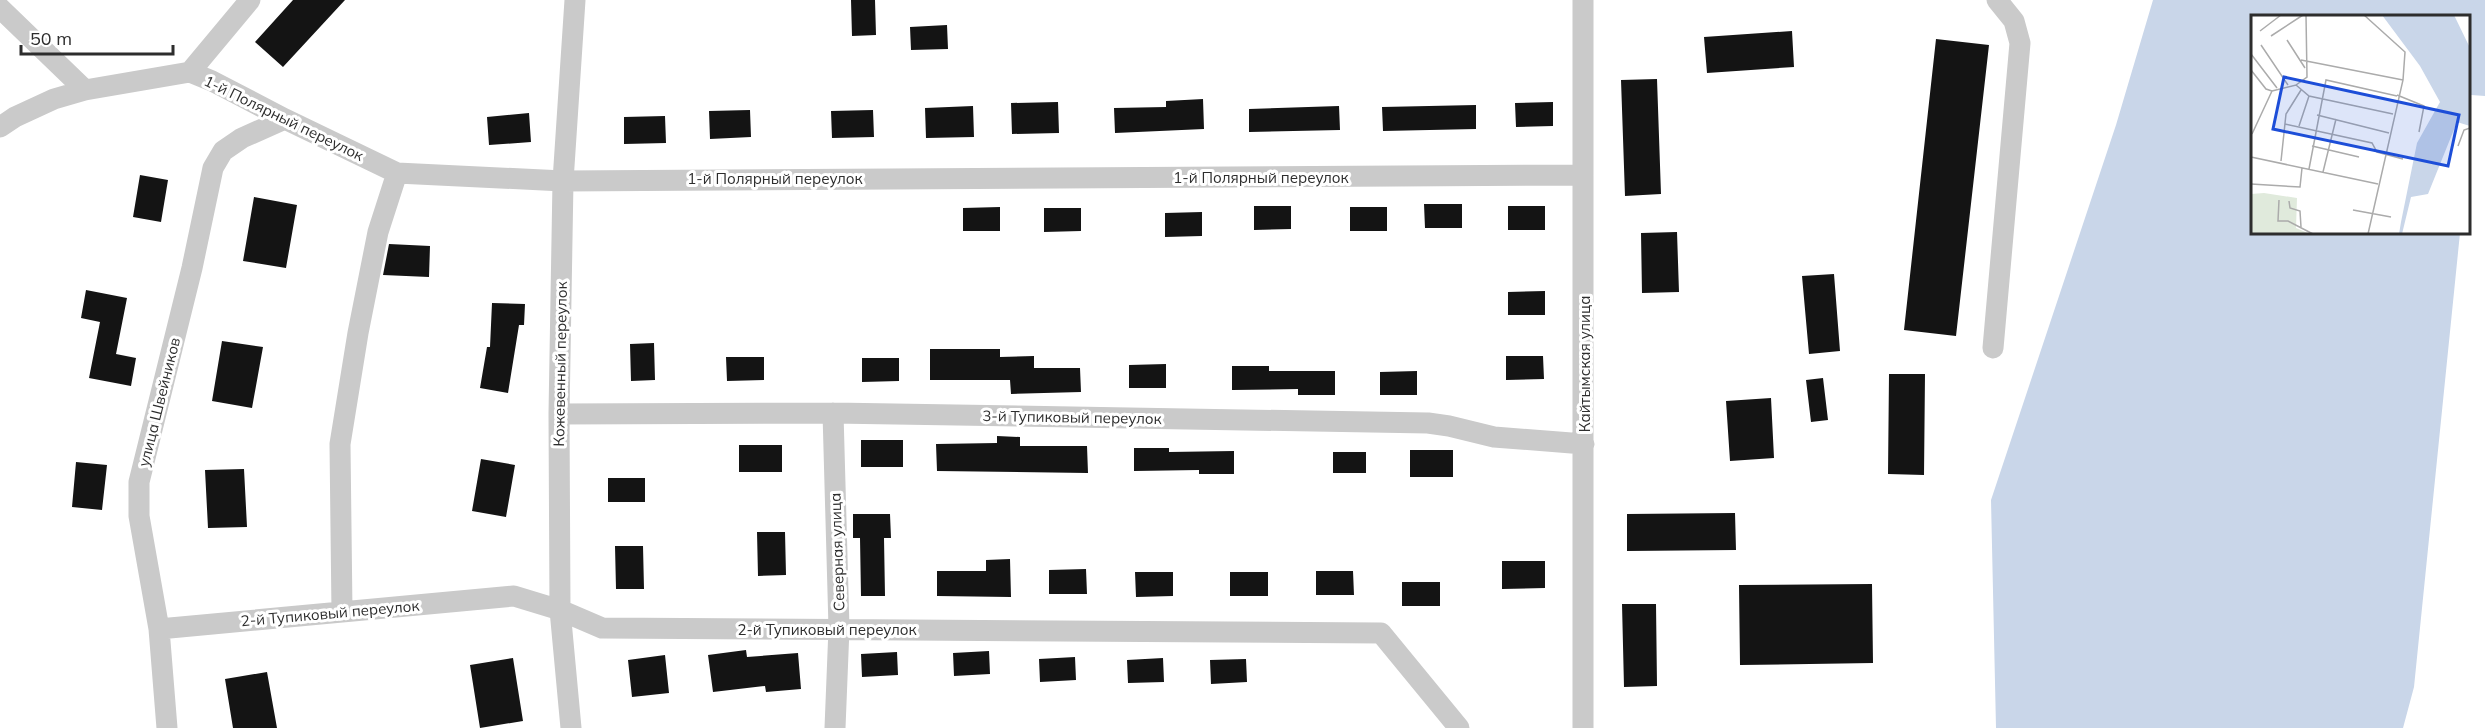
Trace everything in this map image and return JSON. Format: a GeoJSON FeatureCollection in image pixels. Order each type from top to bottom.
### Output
{"type":"FeatureCollection","features":[{"type":"Feature","properties":{"kind":"street"},"geometry":{"type":"LineString","coordinates":[[190,72],[250,0]]}},
{"type":"Feature","properties":{"kind":"street","name":"Кожевенный переулок"},"geometry":{"type":"LineString","coordinates":[[571,728],[560,610],[559,414],[563,181],[575,0]]}},
{"type":"Feature","properties":{"kind":"street","name":"Кайтымская улица"},"geometry":{"type":"LineString","coordinates":[[1583,0],[1583,728]]}},
{"type":"Feature","properties":{"kind":"street"},"geometry":{"type":"LineString","coordinates":[[1993,348],[2020,43],[2014,21],[1997,0]]}},
{"type":"Feature","properties":{"kind":"street"},"geometry":{"type":"LineString","coordinates":[[0,8],[85,90]]}},
{"type":"Feature","properties":{"kind":"street","name":"1-й Полярный переулок"},"geometry":{"type":"LineString","coordinates":[[0,127],[15,117],[54,99],[85,90],[190,72],[398,173],[563,181],[1583,175]]}},
{"type":"Feature","properties":{"kind":"street","name":"улица Швейников"},"geometry":{"type":"LineString","coordinates":[[167,728],[159,629],[139,516],[139,482],[192,268],[213,168],[224,151],[242,138],[285,119]]}},
{"type":"Feature","properties":{"kind":"street"},"geometry":{"type":"LineString","coordinates":[[342,612],[339,513],[340,444],[358,333],[378,232],[398,173]]}},
{"type":"Feature","properties":{"kind":"street","name":"3-й Тупиковый переулок"},"geometry":{"type":"LineString","coordinates":[[559,414],[833,413],[1428,423],[1494,437],[1584,444]]}},
{"type":"Feature","properties":{"kind":"street","name":"Северная улица"},"geometry":{"type":"LineString","coordinates":[[833,413],[839,628],[836,728]]}},
{"type":"Feature","properties":{"kind":"street","name":"2-й Тупиковый переулок"},"geometry":{"type":"LineString","coordinates":[[159,629],[514,596],[560,610],[602,628],[1381,633],[1459,728]]}},
{"type":"Feature","properties":{"kind":"water"},"geometry":{"type":"Polygon","coordinates":[[[2153,0],[2485,0],[2485,96],[2471,95],[2470,112],[2470,15],[2251,15],[2251,234],[2460,234],[2414,687],[2403,728],[1996,728],[1991,500],[2116,125],[2153,0]]]}},
{"type":"Feature","properties":{"kind":"building"},"geometry":{"type":"Polygon","coordinates":[[[293,0],[345,0],[283,67],[255,42],[293,0]]]}},
{"type":"Feature","properties":{"kind":"building"},"geometry":{"type":"Polygon","coordinates":[[[851,0],[875,0],[876,35],[852,36],[851,0]]]}},
{"type":"Feature","properties":{"kind":"building"},"geometry":{"type":"Polygon","coordinates":[[[947,25],[948,49],[911,50],[910,27],[947,25]]]}},
{"type":"Feature","properties":{"kind":"building"},"geometry":{"type":"Polygon","coordinates":[[[1792,31],[1794,67],[1707,73],[1704,37],[1792,31]]]}},
{"type":"Feature","properties":{"kind":"building"},"geometry":{"type":"Polygon","coordinates":[[[1936,39],[1989,45],[1956,336],[1904,330],[1936,39]]]}},
{"type":"Feature","properties":{"kind":"building"},"geometry":{"type":"Polygon","coordinates":[[[1657,79],[1661,194],[1625,196],[1621,80],[1657,79]]]}},
{"type":"Feature","properties":{"kind":"building"},"geometry":{"type":"Polygon","coordinates":[[[1203,99],[1204,129],[1115,133],[1114,108],[1166,107],[1166,101],[1203,99]]]}},
{"type":"Feature","properties":{"kind":"building"},"geometry":{"type":"Polygon","coordinates":[[[1058,102],[1059,133],[1012,134],[1011,103],[1058,102]]]}},
{"type":"Feature","properties":{"kind":"building"},"geometry":{"type":"Polygon","coordinates":[[[1553,102],[1553,126],[1516,127],[1515,103],[1553,102]]]}},
{"type":"Feature","properties":{"kind":"building"},"geometry":{"type":"Polygon","coordinates":[[[1476,105],[1476,129],[1383,131],[1382,107],[1476,105]]]}},
{"type":"Feature","properties":{"kind":"building"},"geometry":{"type":"Polygon","coordinates":[[[973,106],[974,137],[926,138],[925,108],[973,106]]]}},
{"type":"Feature","properties":{"kind":"building"},"geometry":{"type":"Polygon","coordinates":[[[1339,106],[1340,130],[1249,132],[1249,109],[1339,106]]]}},
{"type":"Feature","properties":{"kind":"building"},"geometry":{"type":"Polygon","coordinates":[[[750,110],[751,137],[710,139],[709,111],[750,110]]]}},
{"type":"Feature","properties":{"kind":"building"},"geometry":{"type":"Polygon","coordinates":[[[873,110],[874,137],[832,138],[831,111],[873,110]]]}},
{"type":"Feature","properties":{"kind":"building"},"geometry":{"type":"Polygon","coordinates":[[[529,113],[531,142],[489,145],[487,117],[529,113]]]}},
{"type":"Feature","properties":{"kind":"building"},"geometry":{"type":"Polygon","coordinates":[[[665,116],[666,143],[624,144],[624,117],[665,116]]]}},
{"type":"Feature","properties":{"kind":"building"},"geometry":{"type":"Polygon","coordinates":[[[140,175],[168,180],[161,222],[133,217],[140,175]]]}},
{"type":"Feature","properties":{"kind":"building"},"geometry":{"type":"Polygon","coordinates":[[[254,197],[297,205],[286,268],[243,261],[254,197]]]}},
{"type":"Feature","properties":{"kind":"building"},"geometry":{"type":"Polygon","coordinates":[[[1424,204],[1462,204],[1462,228],[1425,228],[1424,204]]]}},
{"type":"Feature","properties":{"kind":"building"},"geometry":{"type":"Polygon","coordinates":[[[1254,206],[1291,206],[1291,229],[1254,230],[1254,206]]]}},
{"type":"Feature","properties":{"kind":"building"},"geometry":{"type":"Polygon","coordinates":[[[1508,206],[1545,206],[1545,230],[1508,230],[1508,206]]]}},
{"type":"Feature","properties":{"kind":"building"},"geometry":{"type":"Polygon","coordinates":[[[1000,207],[1000,231],[963,231],[963,208],[1000,207]]]}},
{"type":"Feature","properties":{"kind":"building"},"geometry":{"type":"Polygon","coordinates":[[[1350,207],[1387,207],[1387,231],[1350,231],[1350,207]]]}},
{"type":"Feature","properties":{"kind":"building"},"geometry":{"type":"Polygon","coordinates":[[[1044,208],[1081,208],[1081,231],[1044,232],[1044,208]]]}},
{"type":"Feature","properties":{"kind":"building"},"geometry":{"type":"Polygon","coordinates":[[[1202,212],[1202,236],[1165,237],[1165,213],[1202,212]]]}},
{"type":"Feature","properties":{"kind":"building"},"geometry":{"type":"Polygon","coordinates":[[[1677,232],[1679,292],[1642,293],[1641,233],[1677,232]]]}},
{"type":"Feature","properties":{"kind":"building"},"geometry":{"type":"Polygon","coordinates":[[[389,244],[430,246],[429,277],[383,275],[389,244]]]}},
{"type":"Feature","properties":{"kind":"building"},"geometry":{"type":"Polygon","coordinates":[[[1834,274],[1840,351],[1809,354],[1802,276],[1834,274]]]}},
{"type":"Feature","properties":{"kind":"building"},"geometry":{"type":"Polygon","coordinates":[[[86,290],[127,298],[116,354],[136,358],[131,386],[89,378],[100,322],[81,318],[86,290]]]}},
{"type":"Feature","properties":{"kind":"building"},"geometry":{"type":"Polygon","coordinates":[[[1545,291],[1545,315],[1508,315],[1508,292],[1545,291]]]}},
{"type":"Feature","properties":{"kind":"building"},"geometry":{"type":"Polygon","coordinates":[[[492,303],[525,304],[524,325],[519,325],[508,393],[480,388],[487,347],[490,347],[492,303]]]}},
{"type":"Feature","properties":{"kind":"building"},"geometry":{"type":"Polygon","coordinates":[[[222,341],[263,347],[252,408],[212,401],[222,341]]]}},
{"type":"Feature","properties":{"kind":"building"},"geometry":{"type":"Polygon","coordinates":[[[654,343],[655,380],[631,381],[630,344],[654,343]]]}},
{"type":"Feature","properties":{"kind":"building"},"geometry":{"type":"Polygon","coordinates":[[[930,349],[1000,349],[1000,357],[1034,356],[1034,368],[1080,368],[1081,392],[1011,394],[1010,380],[930,380],[930,349]]]}},
{"type":"Feature","properties":{"kind":"building"},"geometry":{"type":"Polygon","coordinates":[[[1506,356],[1543,356],[1544,379],[1506,380],[1506,356]]]}},
{"type":"Feature","properties":{"kind":"building"},"geometry":{"type":"Polygon","coordinates":[[[726,357],[764,357],[764,380],[727,381],[726,357]]]}},
{"type":"Feature","properties":{"kind":"building"},"geometry":{"type":"Polygon","coordinates":[[[862,358],[899,358],[899,381],[862,382],[862,358]]]}},
{"type":"Feature","properties":{"kind":"building"},"geometry":{"type":"Polygon","coordinates":[[[1166,364],[1166,388],[1129,388],[1129,365],[1166,364]]]}},
{"type":"Feature","properties":{"kind":"building"},"geometry":{"type":"Polygon","coordinates":[[[1232,366],[1269,366],[1269,371],[1335,371],[1335,395],[1298,395],[1298,389],[1232,390],[1232,366]]]}},
{"type":"Feature","properties":{"kind":"building"},"geometry":{"type":"Polygon","coordinates":[[[1417,371],[1417,395],[1380,395],[1380,372],[1417,371]]]}},
{"type":"Feature","properties":{"kind":"building"},"geometry":{"type":"Polygon","coordinates":[[[1889,374],[1925,374],[1924,475],[1888,474],[1889,374]]]}},
{"type":"Feature","properties":{"kind":"building"},"geometry":{"type":"Polygon","coordinates":[[[1823,378],[1828,420],[1811,422],[1806,380],[1823,378]]]}},
{"type":"Feature","properties":{"kind":"building"},"geometry":{"type":"Polygon","coordinates":[[[1771,398],[1774,458],[1730,461],[1726,401],[1771,398]]]}},
{"type":"Feature","properties":{"kind":"building"},"geometry":{"type":"Polygon","coordinates":[[[997,436],[1020,437],[1020,446],[1087,446],[1088,473],[937,471],[936,444],[997,443],[997,436]]]}},
{"type":"Feature","properties":{"kind":"building"},"geometry":{"type":"Polygon","coordinates":[[[861,440],[903,440],[903,467],[861,467],[861,440]]]}},
{"type":"Feature","properties":{"kind":"building"},"geometry":{"type":"Polygon","coordinates":[[[739,445],[782,445],[782,472],[739,472],[739,445]]]}},
{"type":"Feature","properties":{"kind":"building"},"geometry":{"type":"Polygon","coordinates":[[[1134,448],[1169,448],[1169,452],[1234,451],[1234,474],[1199,474],[1199,470],[1134,471],[1134,448]]]}},
{"type":"Feature","properties":{"kind":"building"},"geometry":{"type":"Polygon","coordinates":[[[1410,450],[1453,450],[1453,477],[1410,477],[1410,450]]]}},
{"type":"Feature","properties":{"kind":"building"},"geometry":{"type":"Polygon","coordinates":[[[1333,452],[1366,452],[1366,473],[1333,473],[1333,452]]]}},
{"type":"Feature","properties":{"kind":"building"},"geometry":{"type":"Polygon","coordinates":[[[481,459],[515,465],[506,517],[472,511],[481,459]]]}},
{"type":"Feature","properties":{"kind":"building"},"geometry":{"type":"Polygon","coordinates":[[[76,462],[107,465],[102,510],[72,507],[76,462]]]}},
{"type":"Feature","properties":{"kind":"building"},"geometry":{"type":"Polygon","coordinates":[[[244,469],[247,527],[208,528],[205,470],[244,469]]]}},
{"type":"Feature","properties":{"kind":"building"},"geometry":{"type":"Polygon","coordinates":[[[608,478],[645,478],[645,502],[608,502],[608,478]]]}},
{"type":"Feature","properties":{"kind":"building"},"geometry":{"type":"Polygon","coordinates":[[[1735,513],[1736,550],[1627,551],[1627,514],[1735,513]]]}},
{"type":"Feature","properties":{"kind":"building"},"geometry":{"type":"Polygon","coordinates":[[[853,514],[890,514],[891,538],[884,538],[885,596],[861,596],[860,538],[853,538],[853,514]]]}},
{"type":"Feature","properties":{"kind":"building"},"geometry":{"type":"Polygon","coordinates":[[[757,532],[785,532],[786,575],[758,576],[757,532]]]}},
{"type":"Feature","properties":{"kind":"building"},"geometry":{"type":"Polygon","coordinates":[[[615,546],[643,546],[644,589],[616,589],[615,546]]]}},
{"type":"Feature","properties":{"kind":"building"},"geometry":{"type":"Polygon","coordinates":[[[1010,559],[1011,597],[937,596],[937,571],[986,571],[986,560],[1010,559]]]}},
{"type":"Feature","properties":{"kind":"building"},"geometry":{"type":"Polygon","coordinates":[[[1502,561],[1545,561],[1545,588],[1502,589],[1502,561]]]}},
{"type":"Feature","properties":{"kind":"building"},"geometry":{"type":"Polygon","coordinates":[[[1086,569],[1087,594],[1049,594],[1049,570],[1086,569]]]}},
{"type":"Feature","properties":{"kind":"building"},"geometry":{"type":"Polygon","coordinates":[[[1316,571],[1353,571],[1354,595],[1316,595],[1316,571]]]}},
{"type":"Feature","properties":{"kind":"building"},"geometry":{"type":"Polygon","coordinates":[[[1135,572],[1173,572],[1173,596],[1136,597],[1135,572]]]}},
{"type":"Feature","properties":{"kind":"building"},"geometry":{"type":"Polygon","coordinates":[[[1230,572],[1268,572],[1268,596],[1230,596],[1230,572]]]}},
{"type":"Feature","properties":{"kind":"building"},"geometry":{"type":"Polygon","coordinates":[[[1402,582],[1440,582],[1440,606],[1402,606],[1402,582]]]}},
{"type":"Feature","properties":{"kind":"building"},"geometry":{"type":"Polygon","coordinates":[[[1872,584],[1873,663],[1740,665],[1739,585],[1872,584]]]}},
{"type":"Feature","properties":{"kind":"building"},"geometry":{"type":"Polygon","coordinates":[[[1622,604],[1656,604],[1657,686],[1624,687],[1622,604]]]}},
{"type":"Feature","properties":{"kind":"building"},"geometry":{"type":"Polygon","coordinates":[[[746,650],[747,657],[798,653],[801,689],[766,692],[765,686],[713,692],[708,655],[746,650]]]}},
{"type":"Feature","properties":{"kind":"building"},"geometry":{"type":"Polygon","coordinates":[[[989,651],[990,674],[954,676],[953,653],[989,651]]]}},
{"type":"Feature","properties":{"kind":"building"},"geometry":{"type":"Polygon","coordinates":[[[897,652],[898,675],[862,677],[861,654],[897,652]]]}},
{"type":"Feature","properties":{"kind":"building"},"geometry":{"type":"Polygon","coordinates":[[[665,655],[669,693],[632,697],[628,660],[665,655]]]}},
{"type":"Feature","properties":{"kind":"building"},"geometry":{"type":"Polygon","coordinates":[[[1075,657],[1076,680],[1040,682],[1039,659],[1075,657]]]}},
{"type":"Feature","properties":{"kind":"building"},"geometry":{"type":"Polygon","coordinates":[[[513,658],[523,721],[480,728],[470,665],[513,658]]]}},
{"type":"Feature","properties":{"kind":"building"},"geometry":{"type":"Polygon","coordinates":[[[1163,658],[1164,682],[1128,683],[1127,660],[1163,658]]]}},
{"type":"Feature","properties":{"kind":"building"},"geometry":{"type":"Polygon","coordinates":[[[1246,659],[1247,682],[1211,684],[1210,660],[1246,659]]]}},
{"type":"Feature","properties":{"kind":"building"},"geometry":{"type":"Polygon","coordinates":[[[267,672],[277,728],[233,728],[225,679],[267,672]]]}}]}
